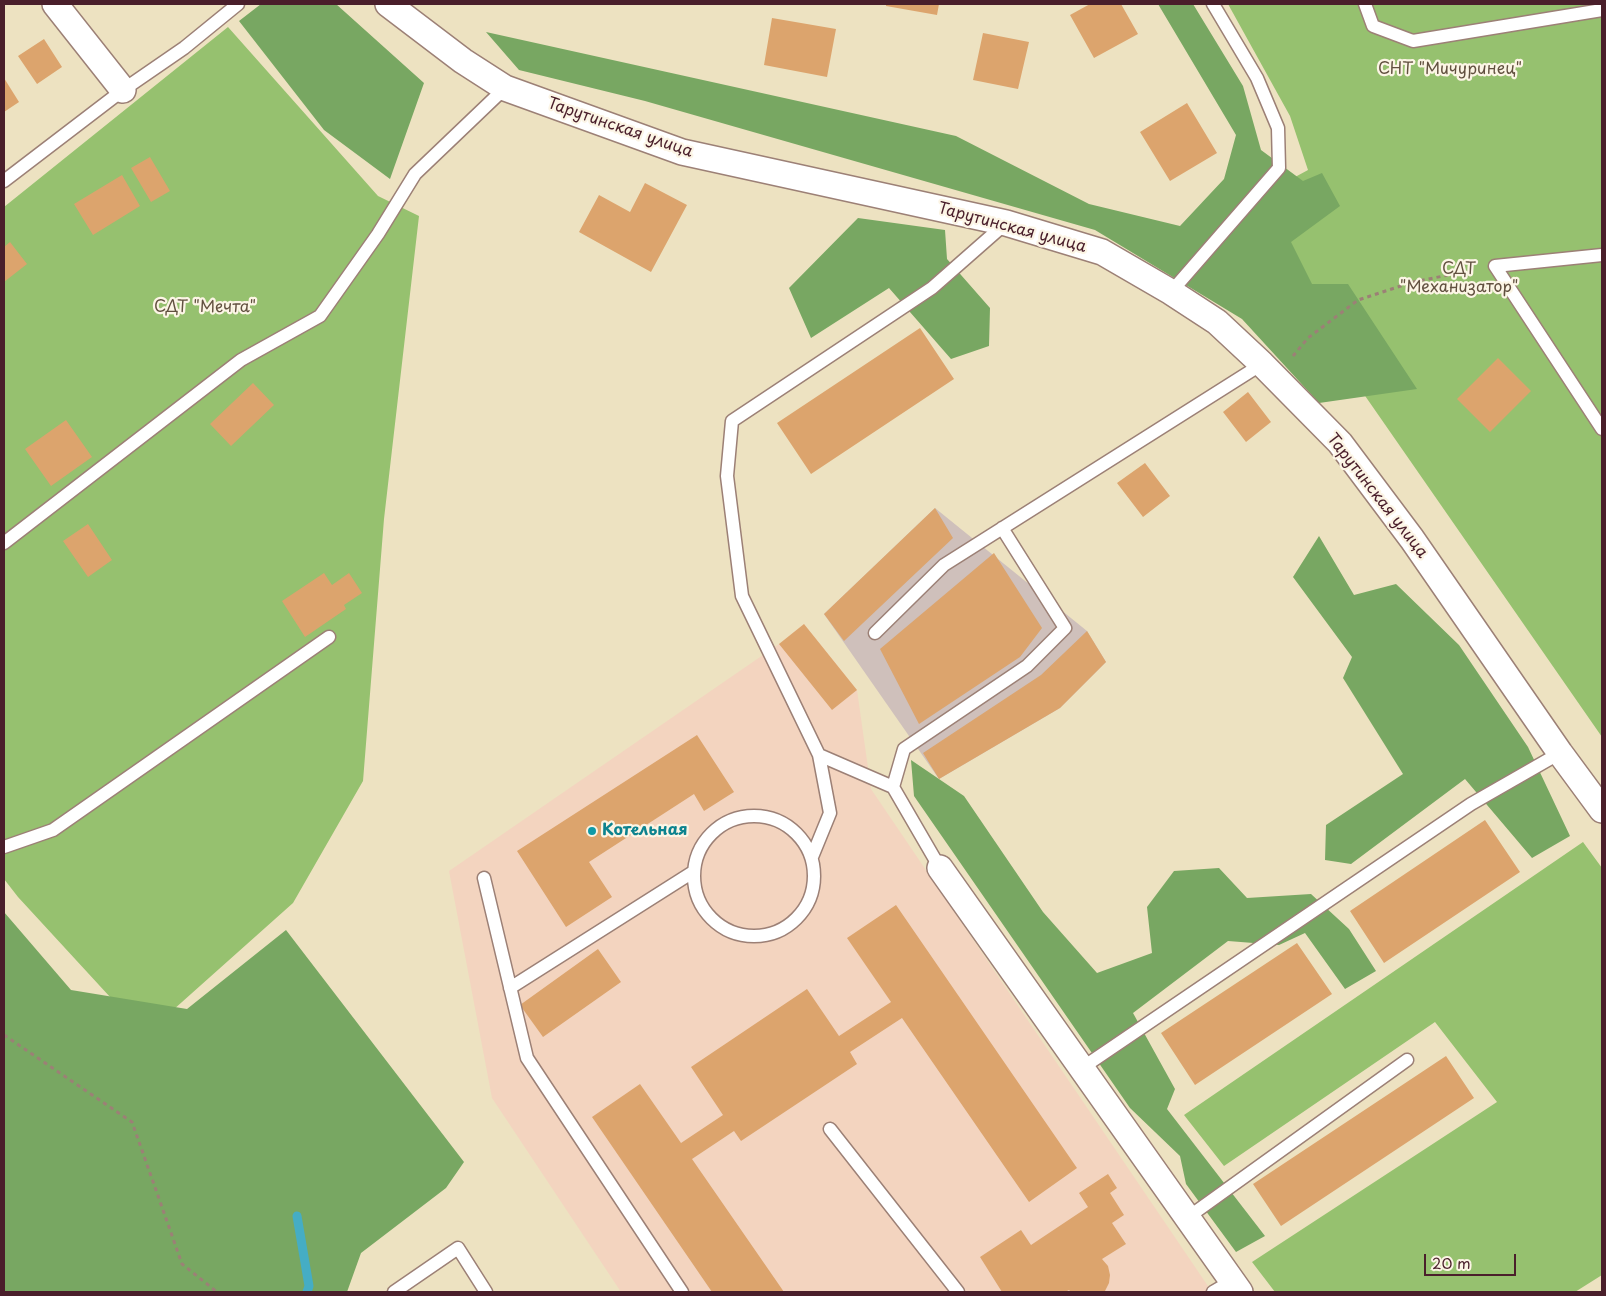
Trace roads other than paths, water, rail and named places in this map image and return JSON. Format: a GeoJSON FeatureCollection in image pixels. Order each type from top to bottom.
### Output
{"type":"FeatureCollection","features":[{"type":"Feature","properties":{"kind":"street"},"geometry":{"type":"LineString","coordinates":[[55,4],[123,90]]}},
{"type":"Feature","properties":{"kind":"street","name":"Тарутинская улица"},"geometry":{"type":"LineString","coordinates":[[388,4],[463,61],[505,88],[682,152],[1006,223],[1102,252],[1171,292],[1217,322],[1268,370],[1340,443],[1412,538],[1602,810]]}},
{"type":"Feature","properties":{"kind":"street"},"geometry":{"type":"LineString","coordinates":[[940,868],[1187,1218],[1228,1288]]}},
{"type":"Feature","properties":{"kind":"lane"},"geometry":{"type":"LineString","coordinates":[[4,181],[123,90],[184,48],[238,4]]}},
{"type":"Feature","properties":{"kind":"lane"},"geometry":{"type":"LineString","coordinates":[[1171,292],[1279,168],[1278,128],[1257,78],[1213,4]]}},
{"type":"Feature","properties":{"kind":"lane"},"geometry":{"type":"LineString","coordinates":[[1365,4],[1373,26],[1413,41],[1602,10]]}},
{"type":"Feature","properties":{"kind":"lane"},"geometry":{"type":"LineString","coordinates":[[4,544],[241,360],[320,316],[378,234],[415,174],[505,88]]}},
{"type":"Feature","properties":{"kind":"lane"},"geometry":{"type":"LineString","coordinates":[[812,857],[830,813],[819,755],[778,674],[742,596],[727,476],[732,421],[932,288],[1006,223]]}},
{"type":"Feature","properties":{"kind":"lane"},"geometry":{"type":"LineString","coordinates":[[1602,255],[1495,266],[1602,429]]}},
{"type":"Feature","properties":{"kind":"lane"},"geometry":{"type":"LineString","coordinates":[[876,633],[944,565],[1002,528],[1268,370]]}},
{"type":"Feature","properties":{"kind":"lane"},"geometry":{"type":"LineString","coordinates":[[893,787],[904,749],[1027,666],[1066,628],[1002,528]]}},
{"type":"Feature","properties":{"kind":"lane"},"geometry":{"type":"LineString","coordinates":[[4,847],[53,830],[329,637]]}},
{"type":"Feature","properties":{"kind":"lane"},"geometry":{"type":"LineString","coordinates":[[1082,1068],[1472,804],[1560,752]]}},
{"type":"Feature","properties":{"kind":"lane"},"geometry":{"type":"LineString","coordinates":[[819,755],[893,787],[940,868]]}},
{"type":"Feature","properties":{"kind":"lane"},"geometry":{"type":"LineString","coordinates":[[758,816],[781,822],[800,836],[812,857],[815,881],[808,904],[794,922],[773,934],[750,937],[727,931],[708,916],[696,896],[693,872],[700,849],[714,830],[734,819],[758,816]]}},
{"type":"Feature","properties":{"kind":"lane"},"geometry":{"type":"LineString","coordinates":[[510,988],[693,872]]}},
{"type":"Feature","properties":{"kind":"lane"},"geometry":{"type":"LineString","coordinates":[[484,878],[527,1058],[682,1292]]}},
{"type":"Feature","properties":{"kind":"lane"},"geometry":{"type":"LineString","coordinates":[[1187,1218],[1407,1060]]}},
{"type":"Feature","properties":{"kind":"lane"},"geometry":{"type":"LineString","coordinates":[[830,1129],[958,1292]]}},
{"type":"Feature","properties":{"kind":"lane"},"geometry":{"type":"LineString","coordinates":[[394,1292],[458,1248],[486,1292]]}},
{"type":"Feature","properties":{"kind":"waterway"},"geometry":{"type":"LineString","coordinates":[[297,1216],[309,1286],[307,1292]]}},
{"type":"Feature","properties":{"kind":"place","name":"Котельная"},"geometry":{"type":"Point","coordinates":[592,831]}},
{"type":"Feature","properties":{"kind":"park label","name":"СНТ \"Мичуринец\""},"geometry":{"type":"Point","coordinates":[1450,70]}},
{"type":"Feature","properties":{"kind":"park label","name":"СДТ \"Механизатор\""},"geometry":{"type":"Point","coordinates":[1459,279]}},
{"type":"Feature","properties":{"kind":"park label","name":"СДТ \"Мечта\""},"geometry":{"type":"Point","coordinates":[205,308]}}]}
